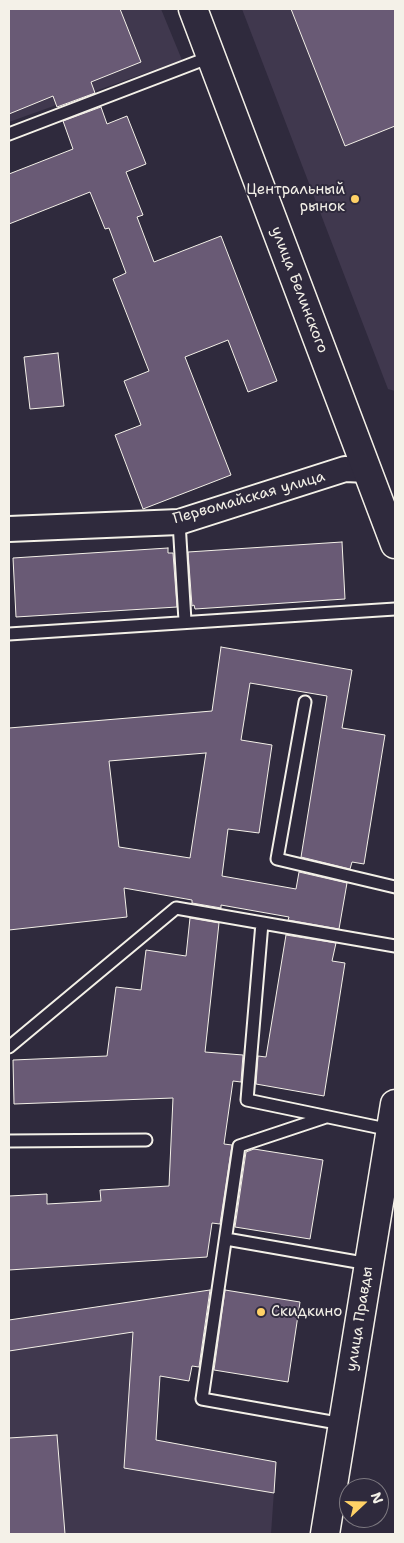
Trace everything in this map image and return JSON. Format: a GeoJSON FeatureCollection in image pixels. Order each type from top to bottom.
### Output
{"type":"FeatureCollection","features":[{"type":"Feature","properties":{"kind":"street","name":"улица Белинского"},"geometry":{"type":"LineString","coordinates":[[193,9],[395,544]]}},
{"type":"Feature","properties":{"kind":"street","name":"Первомайская улица"},"geometry":{"type":"LineString","coordinates":[[9,529],[179,522],[345,469],[368,470]]}},
{"type":"Feature","properties":{"kind":"street","name":"улица Правды"},"geometry":{"type":"LineString","coordinates":[[325,1534],[395,1104]]}},
{"type":"Feature","properties":{"kind":"lane"},"geometry":{"type":"LineString","coordinates":[[9,134],[210,57]]}},
{"type":"Feature","properties":{"kind":"lane"},"geometry":{"type":"LineString","coordinates":[[179,522],[185,621]]}},
{"type":"Feature","properties":{"kind":"lane"},"geometry":{"type":"LineString","coordinates":[[9,634],[185,621],[395,609]]}},
{"type":"Feature","properties":{"kind":"lane"},"geometry":{"type":"LineString","coordinates":[[305,702],[277,859],[395,887]]}},
{"type":"Feature","properties":{"kind":"lane"},"geometry":{"type":"LineString","coordinates":[[9,1047],[176,908],[395,946]]}},
{"type":"Feature","properties":{"kind":"lane"},"geometry":{"type":"LineString","coordinates":[[262,922],[247,1100],[391,1130]]}},
{"type":"Feature","properties":{"kind":"lane"},"geometry":{"type":"LineString","coordinates":[[326,1117],[239,1146],[202,1399],[343,1424]]}},
{"type":"Feature","properties":{"kind":"lane"},"geometry":{"type":"LineString","coordinates":[[9,1141],[146,1140]]}},
{"type":"Feature","properties":{"kind":"lane"},"geometry":{"type":"LineString","coordinates":[[226,1238],[369,1264]]}},
{"type":"Feature","properties":{"kind":"shaded area"},"geometry":{"type":"Polygon","coordinates":[[[9,9],[161,9],[182,60],[9,122],[9,9]]]}},
{"type":"Feature","properties":{"kind":"shaded area","name":"Центральный рынок"},"geometry":{"type":"Polygon","coordinates":[[[242,9],[395,9],[395,391],[388,389],[242,9]]]}},
{"type":"Feature","properties":{"kind":"shaded area"},"geometry":{"type":"Polygon","coordinates":[[[164,1297],[156,1440],[276,1462],[271,1534],[9,1534],[9,1321],[164,1297]]]}},
{"type":"Feature","properties":{"kind":"building"},"geometry":{"type":"Polygon","coordinates":[[[9,9],[120,9],[141,62],[91,82],[95,93],[57,107],[53,96],[9,114],[9,9]]]}},
{"type":"Feature","properties":{"kind":"building"},"geometry":{"type":"Polygon","coordinates":[[[291,9],[395,9],[395,126],[345,146],[291,9]]]}},
{"type":"Feature","properties":{"kind":"building"},"geometry":{"type":"Polygon","coordinates":[[[101,107],[107,124],[127,116],[146,164],[126,172],[143,215],[137,217],[154,262],[221,236],[277,381],[248,392],[228,340],[185,357],[231,475],[143,509],[115,435],[141,425],[124,381],[149,371],[113,279],[126,273],[109,228],[105,229],[90,192],[9,224],[9,174],[73,149],[63,121],[101,107]]]}},
{"type":"Feature","properties":{"kind":"building"},"geometry":{"type":"Polygon","coordinates":[[[58,353],[64,406],[30,409],[24,357],[58,353]]]}},
{"type":"Feature","properties":{"kind":"building"},"geometry":{"type":"Polygon","coordinates":[[[342,542],[345,599],[195,609],[194,605],[192,606],[188,552],[342,542]]]}},
{"type":"Feature","properties":{"kind":"building"},"geometry":{"type":"Polygon","coordinates":[[[168,548],[168,553],[173,553],[177,607],[16,617],[13,558],[168,548]]]}},
{"type":"Feature","properties":{"kind":"building"},"geometry":{"type":"Polygon","coordinates":[[[221,647],[352,670],[342,728],[385,735],[364,864],[352,862],[350,869],[301,857],[327,696],[250,683],[241,740],[272,745],[259,833],[228,829],[222,876],[296,889],[299,872],[347,883],[339,929],[288,920],[289,917],[221,905],[221,908],[192,903],[192,900],[124,888],[127,917],[9,930],[9,728],[212,711],[221,647]],[[206,753],[109,761],[119,847],[190,858],[206,753]]]}},
{"type":"Feature","properties":{"kind":"building"},"geometry":{"type":"Polygon","coordinates":[[[190,918],[219,923],[205,1052],[243,1055],[241,1082],[233,1081],[224,1144],[232,1145],[220,1224],[212,1223],[207,1257],[9,1270],[9,1196],[47,1194],[47,1204],[101,1201],[100,1190],[169,1186],[173,1098],[14,1104],[13,1060],[107,1056],[116,987],[141,990],[146,950],[186,956],[190,918]]]}},
{"type":"Feature","properties":{"kind":"building"},"geometry":{"type":"Polygon","coordinates":[[[286,935],[336,943],[332,961],[345,963],[324,1096],[256,1084],[258,1056],[266,1057],[286,935]]]}},
{"type":"Feature","properties":{"kind":"building"},"geometry":{"type":"Polygon","coordinates":[[[254,1149],[323,1160],[310,1239],[235,1227],[246,1152],[254,1149]]]}},
{"type":"Feature","properties":{"kind":"building"},"geometry":{"type":"Polygon","coordinates":[[[210,1290],[199,1367],[192,1366],[189,1381],[160,1376],[156,1440],[276,1462],[274,1493],[124,1468],[133,1332],[9,1351],[9,1320],[210,1290]]]}},
{"type":"Feature","properties":{"kind":"building"},"geometry":{"type":"Polygon","coordinates":[[[225,1290],[300,1302],[288,1382],[214,1370],[225,1290]]]}},
{"type":"Feature","properties":{"kind":"building"},"geometry":{"type":"Polygon","coordinates":[[[57,1435],[65,1534],[9,1534],[9,1438],[57,1435]]]}},
{"type":"Feature","properties":{"kind":"place","name":"Центральный рынок"},"geometry":{"type":"Point","coordinates":[355,199]}},
{"type":"Feature","properties":{"kind":"place","name":"Скидкино"},"geometry":{"type":"Point","coordinates":[261,1312]}}]}
